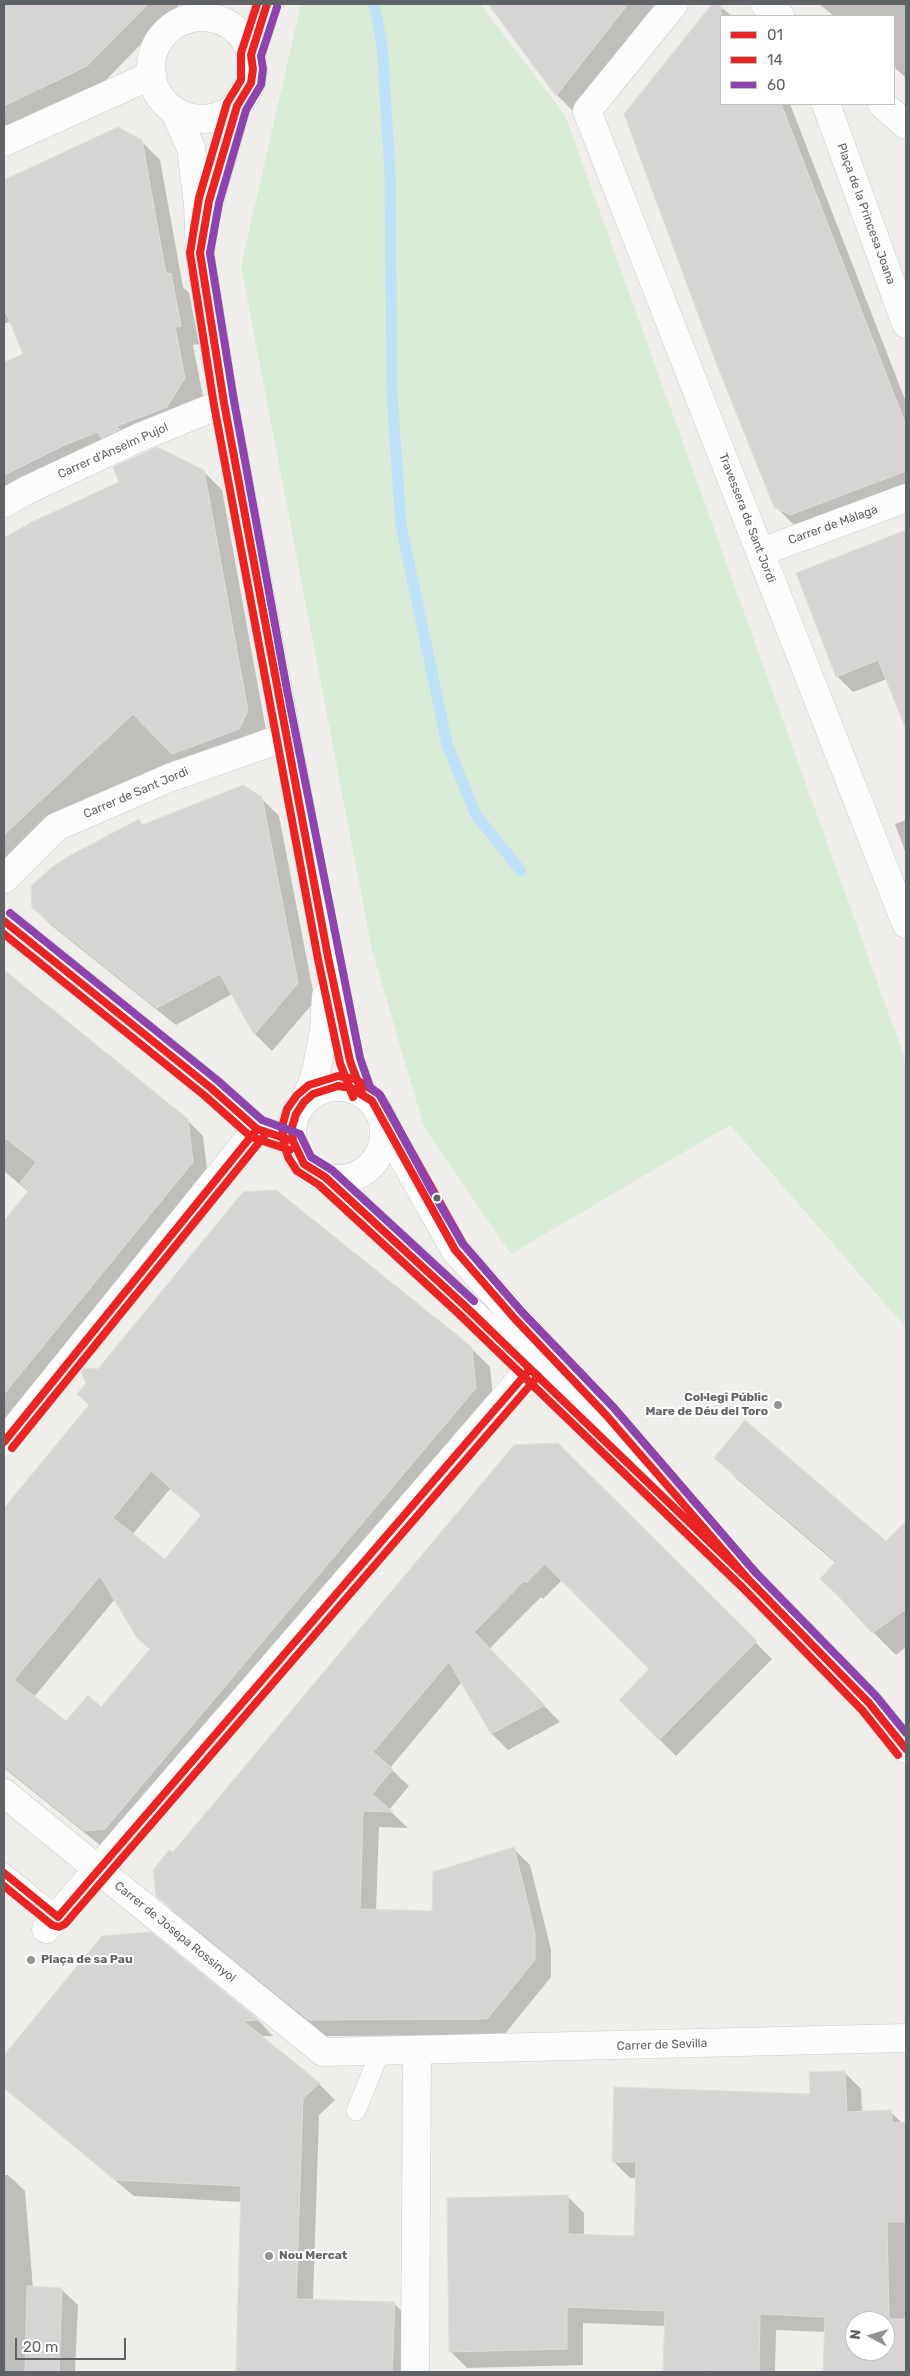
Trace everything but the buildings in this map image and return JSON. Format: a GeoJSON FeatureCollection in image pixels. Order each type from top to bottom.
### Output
{"type":"FeatureCollection","features":[{"type":"Feature","properties":{"kind":"street"},"geometry":{"type":"LineString","coordinates":[[190,4],[156,49],[152,75],[159,95],[174,110],[186,116],[206,119],[225,113],[237,106]]}},
{"type":"Feature","properties":{"kind":"street"},"geometry":{"type":"LineString","coordinates":[[251,55],[267,4]]}},
{"type":"Feature","properties":{"kind":"street","name":"Travessera de Sant Jordi"},"geometry":{"type":"LineString","coordinates":[[674,4],[587,111],[906,924]]}},
{"type":"Feature","properties":{"kind":"street"},"geometry":{"type":"LineString","coordinates":[[765,4],[779,15]]}},
{"type":"Feature","properties":{"kind":"street"},"geometry":{"type":"LineString","coordinates":[[172,28],[184,21],[198,18],[212,18],[226,23],[237,31],[246,42],[251,55],[253,69],[251,83],[237,106],[209,201],[200,253]]}},
{"type":"Feature","properties":{"kind":"street"},"geometry":{"type":"LineString","coordinates":[[4,142],[152,75]]}},
{"type":"Feature","properties":{"kind":"street","name":"Plaça de la Princesa Joana"},"geometry":{"type":"LineString","coordinates":[[826,105],[906,324]]}},
{"type":"Feature","properties":{"kind":"street"},"geometry":{"type":"LineString","coordinates":[[883,105],[906,125]]}},
{"type":"Feature","properties":{"kind":"street"},"geometry":{"type":"LineString","coordinates":[[174,110],[190,148],[198,204],[200,253],[224,403],[328,957],[350,1061],[362,1093]]}},
{"type":"Feature","properties":{"kind":"street","name":"Carrer d'Anselm Pujol"},"geometry":{"type":"LineString","coordinates":[[4,503],[25,491],[140,437],[224,403]]}},
{"type":"Feature","properties":{"kind":"street","name":"Carrer de Màlaga"},"geometry":{"type":"LineString","coordinates":[[760,552],[906,498]]}},
{"type":"Feature","properties":{"kind":"street","name":"Carrer de Sant Jordi"},"geometry":{"type":"LineString","coordinates":[[4,879],[56,827],[168,778],[286,737]]}},
{"type":"Feature","properties":{"kind":"street"},"geometry":{"type":"LineString","coordinates":[[4,921],[211,1088],[257,1129],[293,1141]]}},
{"type":"Feature","properties":{"kind":"street"},"geometry":{"type":"LineString","coordinates":[[328,957],[324,1031],[312,1084],[296,1114],[292,1127],[296,1153],[304,1164],[325,1177],[530,1369],[749,1580],[869,1703],[906,1750]]}},
{"type":"Feature","properties":{"kind":"street"},"geometry":{"type":"LineString","coordinates":[[304,1102],[325,1088],[338,1086],[351,1088],[362,1093],[372,1101],[455,1250],[515,1319],[606,1415],[749,1580]]}},
{"type":"Feature","properties":{"kind":"street"},"geometry":{"type":"LineString","coordinates":[[325,1177],[349,1178],[369,1167],[377,1158],[382,1147],[384,1124]]}},
{"type":"Feature","properties":{"kind":"street"},"geometry":{"type":"LineString","coordinates":[[4,1442],[257,1129]]}},
{"type":"Feature","properties":{"kind":"street"},"geometry":{"type":"LineString","coordinates":[[52,1923],[530,1369]]}},
{"type":"Feature","properties":{"kind":"street","name":"Carrer de Josepa Rossinyol"},"geometry":{"type":"LineString","coordinates":[[4,1793],[323,2052]]}},
{"type":"Feature","properties":{"kind":"street","name":"Carrer de Sevilla"},"geometry":{"type":"LineString","coordinates":[[323,2052],[906,2038]]}},
{"type":"Feature","properties":{"kind":"street"},"geometry":{"type":"LineString","coordinates":[[415,2372],[417,2051]]}},
{"type":"Feature","properties":{"kind":"lane"},"geometry":{"type":"LineString","coordinates":[[4,1873],[52,1923]]}},
{"type":"Feature","properties":{"kind":"lane"},"geometry":{"type":"LineString","coordinates":[[356,2111],[380,2052]]}},
{"type":"Feature","properties":{"kind":"green space"},"geometry":{"type":"Polygon","coordinates":[[[301,4],[480,4],[565,115],[906,1062],[906,1328],[730,1125],[511,1254],[424,1127],[372,950],[241,266],[301,4]]]}},
{"type":"Feature","properties":{"kind":"waterway"},"geometry":{"type":"LineString","coordinates":[[374,4],[382,44],[390,173],[392,395],[401,525],[447,744],[476,815],[521,871]]}},
{"type":"Feature","properties":{"kind":"transit line","name":"14"},"geometry":{"type":"LineString","coordinates":[[257,4],[241,53],[241,80],[227,103],[199,198],[190,253],[214,405],[318,959],[340,1063],[353,1097]]}},
{"type":"Feature","properties":{"kind":"transit line","name":"01"},"geometry":{"type":"LineString","coordinates":[[267,4],[251,55],[253,69],[251,83],[237,106],[209,201],[200,253],[224,403],[328,957],[350,1061],[362,1093]]}},
{"type":"Feature","properties":{"kind":"transit line","name":"60"},"geometry":{"type":"LineString","coordinates":[[277,7],[261,56],[263,69],[261,85],[246,110],[219,203],[210,253],[234,401],[287,690],[360,1058],[370,1087],[380,1095],[463,1244],[522,1312],[614,1408],[756,1573],[876,1696],[906,1733]]}},
{"type":"Feature","properties":{"kind":"transit line","name":"60"},"geometry":{"type":"LineString","coordinates":[[10,913],[217,1080],[262,1120],[300,1134],[311,1157],[332,1170],[474,1301]]}},
{"type":"Feature","properties":{"kind":"transit line","name":"01"},"geometry":{"type":"LineString","coordinates":[[4,921],[211,1088],[257,1129],[293,1141]]}},
{"type":"Feature","properties":{"kind":"transit line","name":"14"},"geometry":{"type":"LineString","coordinates":[[4,934],[205,1096],[251,1137],[290,1150]]}},
{"type":"Feature","properties":{"kind":"transit line","name":"14"},"geometry":{"type":"LineString","coordinates":[[756,1573],[614,1408],[522,1312],[463,1244],[379,1094],[355,1079],[338,1076],[309,1085],[297,1095],[287,1109],[282,1127],[288,1157],[297,1171],[319,1185],[459,1314],[742,1587],[862,1710],[898,1755]]}},
{"type":"Feature","properties":{"kind":"transit line","name":"01"},"geometry":{"type":"LineString","coordinates":[[338,1086],[351,1088],[372,1101],[455,1250],[515,1319],[606,1415],[749,1580],[466,1307],[325,1177],[304,1164],[293,1141],[292,1127],[296,1114],[304,1102],[313,1094],[338,1086]]}},
{"type":"Feature","properties":{"kind":"transit line","name":"01"},"geometry":{"type":"LineString","coordinates":[[4,1442],[257,1129]]}},
{"type":"Feature","properties":{"kind":"transit line","name":"14"},"geometry":{"type":"LineString","coordinates":[[12,1448],[265,1135]]}},
{"type":"Feature","properties":{"kind":"transit line","name":"01"},"geometry":{"type":"LineString","coordinates":[[4,1873],[58,1917],[530,1369]]}},
{"type":"Feature","properties":{"kind":"transit line","name":"14"},"geometry":{"type":"LineString","coordinates":[[4,1886],[52,1925],[59,1927],[65,1924],[538,1376]]}},
{"type":"Feature","properties":{"kind":"transit line","name":"01"},"geometry":{"type":"LineString","coordinates":[[749,1580],[869,1703],[906,1749]]}},
{"type":"Feature","properties":{"kind":"place","name":"Col·legi Públic Mare de Déu del Toro"},"geometry":{"type":"Point","coordinates":[778,1405]}},
{"type":"Feature","properties":{"kind":"place","name":"Plaça de sa Pau"},"geometry":{"type":"Point","coordinates":[31,1960]}},
{"type":"Feature","properties":{"kind":"place","name":"Nou Mercat"},"geometry":{"type":"Point","coordinates":[269,2256]}}]}
